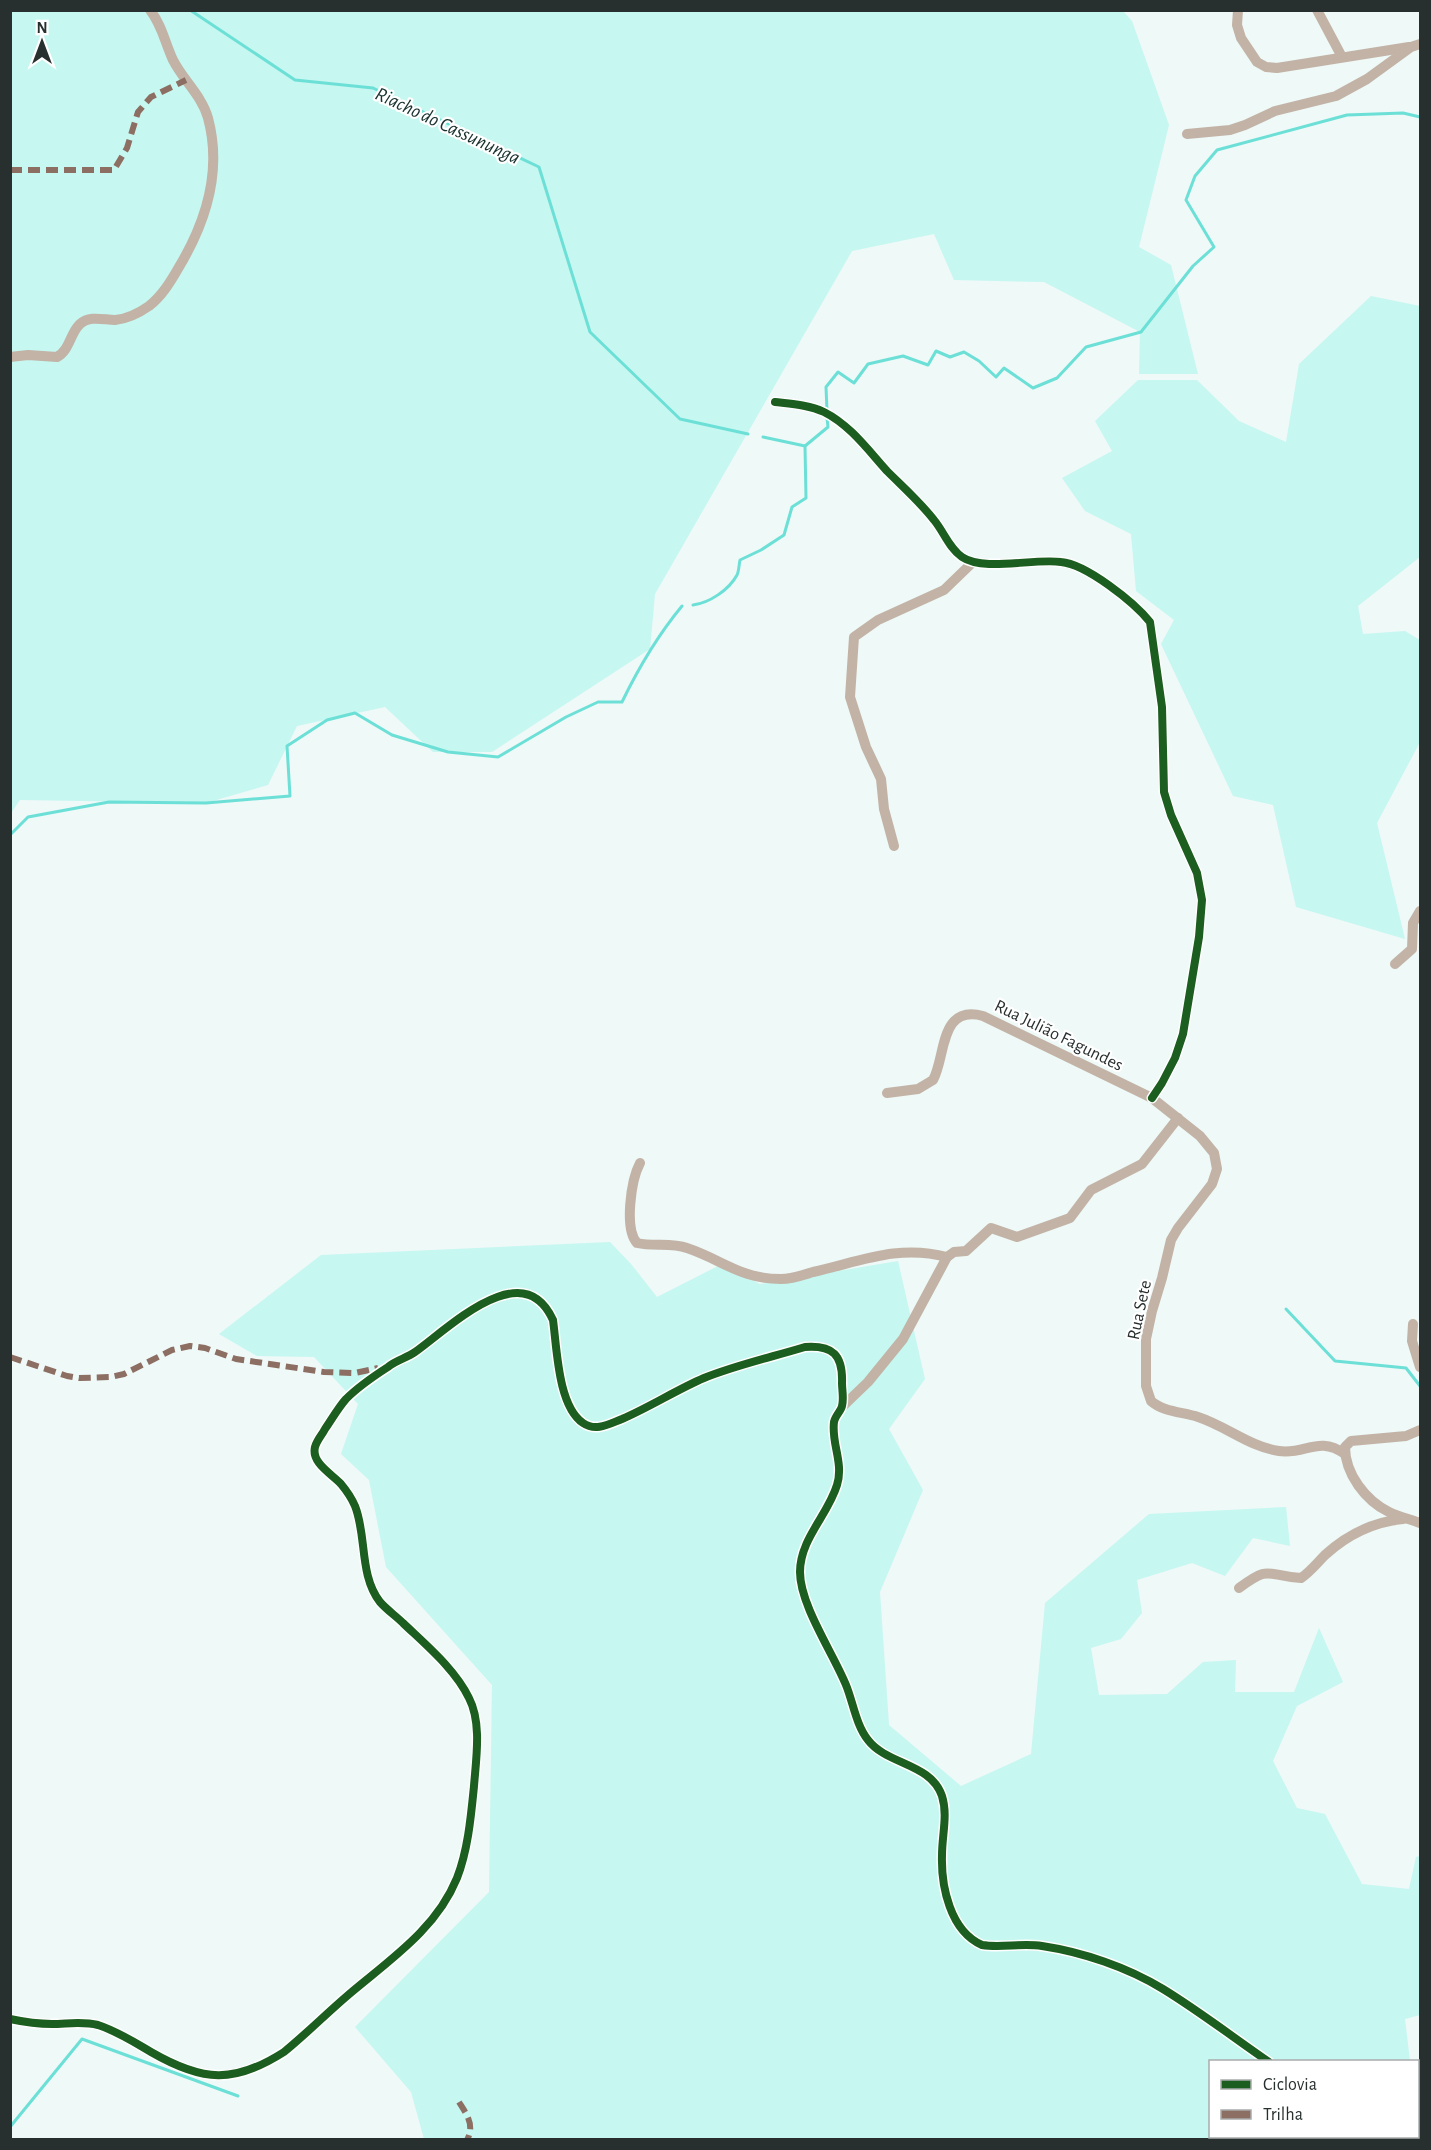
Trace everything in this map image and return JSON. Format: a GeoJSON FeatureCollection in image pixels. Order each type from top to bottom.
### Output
{"type":"FeatureCollection","features":[{"type":"Feature","properties":{"kind":"street"},"geometry":{"type":"LineString","coordinates":[[10,357],[28,355],[57,357],[65,351],[76,329],[84,321],[124,319],[146,308],[168,285],[202,223],[210,190],[212,164],[208,118],[199,99],[174,62],[150,10]]}},
{"type":"Feature","properties":{"kind":"street"},"geometry":{"type":"LineString","coordinates":[[1238,10],[1236,25],[1241,38],[1257,62],[1266,67],[1277,68],[1416,46]]}},
{"type":"Feature","properties":{"kind":"street"},"geometry":{"type":"LineString","coordinates":[[1317,10],[1342,57]]}},
{"type":"Feature","properties":{"kind":"street"},"geometry":{"type":"LineString","coordinates":[[1187,134],[1230,130],[1275,111],[1336,96],[1367,80],[1416,46]]}},
{"type":"Feature","properties":{"kind":"street"},"geometry":{"type":"LineString","coordinates":[[775,402],[811,407],[839,422],[866,446],[934,519],[954,549],[963,558],[1009,564],[1061,561],[1076,566],[1144,614],[1152,626],[1162,707],[1164,792],[1171,814],[1197,873],[1202,900],[1199,937],[1183,1034],[1175,1058],[1152,1098]]}},
{"type":"Feature","properties":{"kind":"street"},"geometry":{"type":"LineString","coordinates":[[894,846],[884,809],[881,779],[866,747],[849,697],[854,637],[878,620],[944,590],[973,561]]}},
{"type":"Feature","properties":{"kind":"street"},"geometry":{"type":"LineString","coordinates":[[1395,964],[1412,949],[1413,923],[1420,911]]}},
{"type":"Feature","properties":{"kind":"street","name":"Rua Julião Fagundes"},"geometry":{"type":"LineString","coordinates":[[888,1093],[918,1089],[933,1080],[949,1029],[956,1021],[974,1014],[984,1016],[1152,1098]]}},
{"type":"Feature","properties":{"kind":"street","name":"Rua Sete"},"geometry":{"type":"LineString","coordinates":[[1152,1098],[1210,1146],[1217,1162],[1217,1170],[1212,1184],[1178,1228],[1168,1247],[1146,1339],[1146,1386],[1151,1401],[1164,1408],[1200,1417],[1268,1449],[1286,1452],[1315,1446],[1329,1446],[1345,1454]]}},
{"type":"Feature","properties":{"kind":"street"},"geometry":{"type":"LineString","coordinates":[[1178,1118],[1142,1164],[1091,1190],[1070,1218],[1017,1237],[991,1228],[966,1251],[954,1252],[947,1257],[903,1339],[874,1376],[842,1407],[834,1422],[839,1478],[829,1504],[804,1549],[800,1564],[801,1583],[809,1608],[842,1674],[867,1739],[877,1749],[923,1773],[938,1786],[943,1797],[945,1814],[941,1856],[943,1879],[951,1911],[960,1928],[975,1942],[982,1945],[1039,1945],[1056,1948],[1136,1975],[1162,1988],[1268,2060]]}},
{"type":"Feature","properties":{"kind":"street"},"geometry":{"type":"LineString","coordinates":[[640,1163],[632,1187],[630,1226],[635,1242],[640,1244],[668,1244],[686,1247],[745,1274],[784,1279],[868,1256],[929,1252],[947,1257]]}},
{"type":"Feature","properties":{"kind":"street"},"geometry":{"type":"LineString","coordinates":[[10,2019],[40,2024],[84,2023],[99,2026],[127,2038],[182,2068],[224,2076],[237,2075],[285,2052],[414,1940],[435,1916],[451,1892],[462,1865],[471,1814],[476,1756],[475,1719],[471,1700],[459,1681],[380,1601],[370,1582],[353,1502],[341,1485],[317,1461],[315,1453],[317,1441],[344,1402],[390,1365],[409,1356],[483,1303],[500,1296],[526,1293],[533,1295],[549,1311],[553,1320],[566,1401],[574,1416],[585,1424],[601,1427],[637,1412],[706,1377],[819,1346],[830,1350],[842,1363],[842,1407]]}},
{"type":"Feature","properties":{"kind":"street"},"geometry":{"type":"LineString","coordinates":[[1413,1324],[1412,1341],[1420,1367]]}},
{"type":"Feature","properties":{"kind":"street"},"geometry":{"type":"LineString","coordinates":[[1420,1430],[1406,1436],[1351,1441],[1345,1448],[1348,1466],[1371,1501],[1387,1511],[1420,1523]]}},
{"type":"Feature","properties":{"kind":"street"},"geometry":{"type":"LineString","coordinates":[[1239,1588],[1258,1574],[1301,1578],[1332,1549],[1351,1536],[1379,1523],[1406,1519]]}},
{"type":"Feature","properties":{"kind":"shaded area"},"geometry":{"type":"Polygon","coordinates":[[[1122,10],[1132,21],[1169,125],[1139,247],[1171,265],[1198,374],[1139,374],[1140,332],[1044,282],[954,280],[934,234],[852,251],[655,594],[650,649],[492,752],[433,752],[385,707],[297,726],[268,785],[206,803],[20,800],[11,813],[11,11],[1122,10]]]}},
{"type":"Feature","properties":{"kind":"shaded area"},"geometry":{"type":"Polygon","coordinates":[[[1371,296],[1420,306],[1420,557],[1358,606],[1363,634],[1405,631],[1420,640],[1420,742],[1377,823],[1405,939],[1296,907],[1273,805],[1233,796],[1161,644],[1174,620],[1136,591],[1131,534],[1085,511],[1062,478],[1112,451],[1095,421],[1138,380],[1197,380],[1239,421],[1286,442],[1299,364],[1371,296]]]}},
{"type":"Feature","properties":{"kind":"shaded area"},"geometry":{"type":"Polygon","coordinates":[[[610,1242],[657,1297],[720,1265],[760,1284],[898,1261],[925,1379],[889,1429],[923,1490],[880,1592],[889,1725],[961,1786],[1031,1754],[1045,1603],[1149,1514],[1286,1507],[1290,1546],[1253,1538],[1225,1576],[1192,1563],[1137,1580],[1142,1613],[1121,1639],[1091,1648],[1099,1695],[1167,1694],[1203,1662],[1236,1660],[1235,1692],[1294,1692],[1319,1628],[1343,1682],[1297,1706],[1273,1761],[1297,1808],[1325,1814],[1362,1884],[1409,1889],[1416,1857],[1420,1856],[1420,2015],[1405,2019],[1410,2060],[1209,2060],[1209,2138],[1419,2138],[1419,2100],[1420,2139],[424,2139],[411,2092],[355,2027],[489,1892],[492,1685],[386,1567],[369,1480],[341,1454],[358,1404],[314,1357],[257,1356],[219,1334],[321,1255],[610,1242]]]}},
{"type":"Feature","properties":{"kind":"waterway","name":"Riacho do Cassununga"},"geometry":{"type":"LineString","coordinates":[[190,10],[295,80],[373,88],[539,167],[590,332],[680,419],[748,434]]}},
{"type":"Feature","properties":{"kind":"waterway"},"geometry":{"type":"LineString","coordinates":[[827,411],[826,387],[838,372],[854,383],[868,364],[903,356],[928,365],[936,351],[950,357],[964,352],[979,361],[996,377],[1004,368],[1033,388],[1057,378],[1086,347],[1141,332],[1193,266],[1214,247],[1186,200],[1195,176],[1217,150],[1347,115],[1403,113],[1420,117]]}},
{"type":"Feature","properties":{"kind":"waterway"},"geometry":{"type":"LineString","coordinates":[[693,605],[706,602],[724,591],[737,575],[740,560],[784,535],[792,507],[806,498],[805,446],[828,427],[827,418]]}},
{"type":"Feature","properties":{"kind":"waterway","name":"Riacho do Cassununga"},"geometry":{"type":"LineString","coordinates":[[763,437],[805,446]]}},
{"type":"Feature","properties":{"kind":"waterway"},"geometry":{"type":"LineString","coordinates":[[10,835],[28,817],[109,802],[206,803],[290,796],[287,746],[327,720],[355,713],[392,735],[448,752],[498,757],[566,717],[598,702],[622,702],[649,652],[682,606]]}},
{"type":"Feature","properties":{"kind":"waterway"},"geometry":{"type":"LineString","coordinates":[[1286,1309],[1335,1361],[1406,1368],[1420,1386]]}},
{"type":"Feature","properties":{"kind":"waterway"},"geometry":{"type":"LineString","coordinates":[[10,2127],[82,2039],[238,2096]]}},
{"type":"Feature","properties":{"kind":"marked path"},"geometry":{"type":"LineString","coordinates":[[10,170],[114,170],[127,148],[138,112],[151,97],[186,80]]}},
{"type":"Feature","properties":{"kind":"marked path"},"geometry":{"type":"LineString","coordinates":[[10,1357],[79,1378],[111,1377],[124,1374],[172,1350],[190,1346],[205,1348],[236,1359],[324,1372],[355,1373],[378,1368]]}},
{"type":"Feature","properties":{"kind":"marked path"},"geometry":{"type":"LineString","coordinates":[[459,2102],[470,2125],[467,2140]]}},
{"type":"Feature","properties":{"kind":"cycle path"},"geometry":{"type":"LineString","coordinates":[[775,402],[818,410],[842,424],[923,507],[962,557],[983,564],[1050,561],[1071,564],[1109,585],[1133,604],[1150,622],[1162,707],[1164,792],[1171,815],[1197,873],[1202,900],[1199,937],[1183,1034],[1175,1058],[1152,1098]]}},
{"type":"Feature","properties":{"kind":"cycle path"},"geometry":{"type":"LineString","coordinates":[[10,2019],[42,2024],[98,2025],[187,2069],[203,2074],[234,2074],[249,2070],[284,2052],[410,1943],[437,1913],[457,1878],[469,1833],[477,1753],[476,1718],[463,1687],[448,1667],[380,1602],[373,1591],[366,1568],[359,1518],[355,1506],[341,1484],[319,1463],[315,1447],[343,1402],[366,1382],[415,1352],[466,1313],[505,1295],[524,1294],[540,1301],[553,1320],[560,1376],[568,1404],[583,1423],[593,1427],[622,1419],[704,1378],[741,1365],[805,1347],[823,1348],[834,1354],[841,1365],[843,1397],[834,1430],[839,1477],[833,1496],[809,1538],[801,1560],[801,1585],[811,1614],[846,1685],[858,1720],[868,1740],[886,1755],[919,1770],[936,1785],[942,1796],[945,1810],[943,1880],[955,1919],[971,1938],[982,1945],[1034,1945],[1057,1949],[1104,1961],[1135,1974],[1176,1997],[1266,2060]]}}]}
